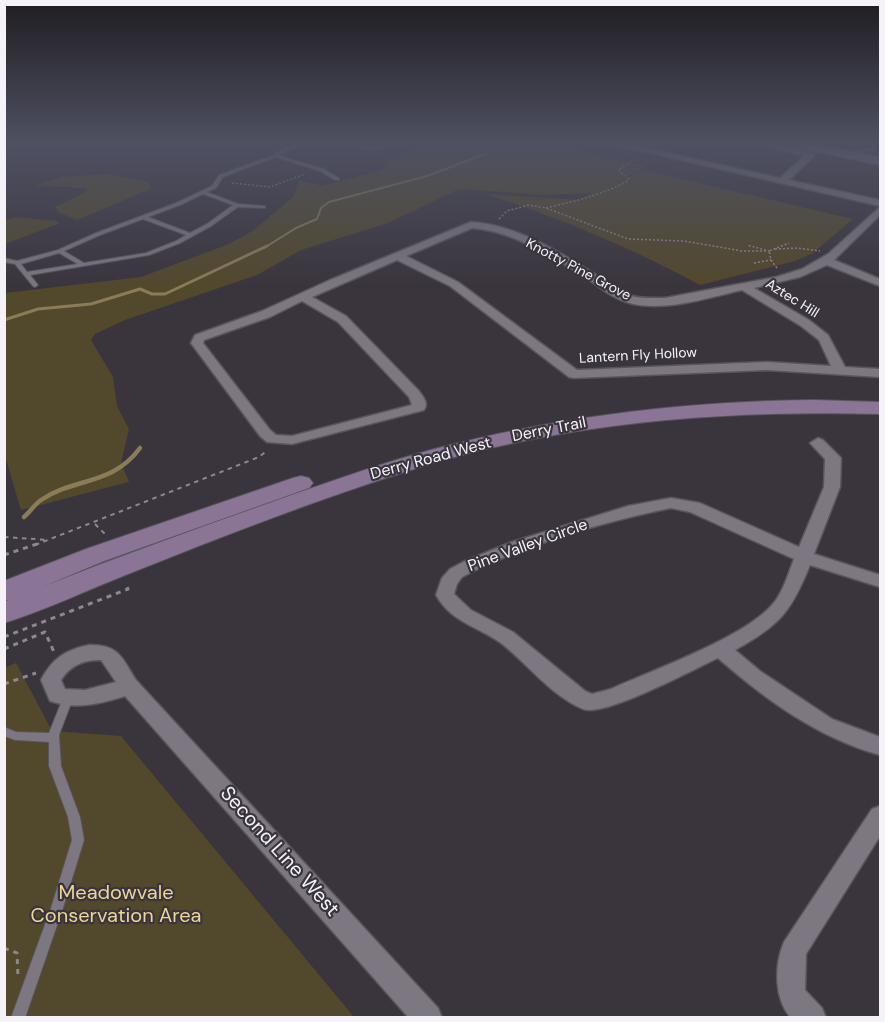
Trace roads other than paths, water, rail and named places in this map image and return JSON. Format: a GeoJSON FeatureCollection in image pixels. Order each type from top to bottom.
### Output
{"type":"FeatureCollection","features":[{"type":"Feature","properties":{"kind":"main road","name":"Derry Road West"},"geometry":{"type":"LineString","coordinates":[[4,592],[95,555],[359,462],[453,436],[546,414],[610,404],[675,398],[780,393],[880,396]]}},
{"type":"Feature","properties":{"kind":"main road","name":"Derry Road West"},"geometry":{"type":"LineString","coordinates":[[4,613],[106,571],[339,486],[465,448],[557,427],[621,417],[786,406],[880,408]]}},
{"type":"Feature","properties":{"kind":"street"},"geometry":{"type":"LineString","coordinates":[[832,192],[880,202]]}},
{"type":"Feature","properties":{"kind":"street","name":"Knotty Pine Grove"},"geometry":{"type":"LineString","coordinates":[[303,297],[342,319],[418,398],[419,407],[280,441],[273,440],[265,433],[196,344],[199,338],[248,321],[303,297],[398,256],[471,225],[494,227],[547,251],[629,300],[644,302],[690,298],[785,277],[810,269],[830,257],[880,210]]}},
{"type":"Feature","properties":{"kind":"street","name":"Lantern Fly Hollow"},"geometry":{"type":"LineString","coordinates":[[398,256],[453,284],[574,374],[590,375],[721,366],[767,366],[880,373]]}},
{"type":"Feature","properties":{"kind":"street"},"geometry":{"type":"LineString","coordinates":[[830,257],[880,283]]}},
{"type":"Feature","properties":{"kind":"street","name":"Aztec Hill"},"geometry":{"type":"LineString","coordinates":[[743,286],[805,323],[824,338],[840,370]]}},
{"type":"Feature","properties":{"kind":"street"},"geometry":{"type":"LineString","coordinates":[[818,443],[833,458],[832,486],[806,557],[880,580]]}},
{"type":"Feature","properties":{"kind":"street","name":"Pine Valley Circle"},"geometry":{"type":"LineString","coordinates":[[670,502],[694,507],[806,557],[789,594],[778,611],[746,635],[720,649],[616,696],[590,703],[574,696],[505,636],[459,612],[450,604],[445,595],[448,582],[456,573],[471,565],[518,546],[634,510],[670,502]]}},
{"type":"Feature","properties":{"kind":"street"},"geometry":{"type":"LineString","coordinates":[[720,649],[753,677],[825,725],[880,746]]}},
{"type":"Feature","properties":{"kind":"street","name":"Second Line West"},"geometry":{"type":"LineString","coordinates":[[68,698],[57,695],[51,680],[60,664],[82,653],[105,653],[113,660],[129,686],[428,1017]]}},
{"type":"Feature","properties":{"kind":"street"},"geometry":{"type":"LineString","coordinates":[[68,698],[97,697],[129,686]]}},
{"type":"Feature","properties":{"kind":"street"},"geometry":{"type":"LineString","coordinates":[[812,1017],[798,1005],[791,992],[793,951],[880,816]]}},
{"type":"Feature","properties":{"kind":"lane"},"geometry":{"type":"LineString","coordinates":[[4,260],[17,263],[60,251],[204,193],[237,205],[263,207]]}},
{"type":"Feature","properties":{"kind":"lane"},"geometry":{"type":"LineString","coordinates":[[26,274],[147,254],[209,225],[237,205]]}},
{"type":"Feature","properties":{"kind":"lane"},"geometry":{"type":"LineString","coordinates":[[143,218],[190,235]]}},
{"type":"Feature","properties":{"kind":"lane"},"geometry":{"type":"LineString","coordinates":[[60,251],[82,264]]}},
{"type":"Feature","properties":{"kind":"lane"},"geometry":{"type":"LineString","coordinates":[[17,263],[35,285]]}},
{"type":"Feature","properties":{"kind":"lane"},"geometry":{"type":"LineString","coordinates":[[18,1017],[57,908],[78,840],[74,817],[55,766],[54,738],[68,698]]}},
{"type":"Feature","properties":{"kind":"lane"},"geometry":{"type":"LineString","coordinates":[[4,730],[15,736],[54,738]]}},
{"type":"Feature","properties":{"kind":"waterway"},"geometry":{"type":"LineString","coordinates":[[264,248],[296,228],[317,219],[321,208],[329,202],[368,192]]}},
{"type":"Feature","properties":{"kind":"waterway"},"geometry":{"type":"LineString","coordinates":[[4,320],[38,309],[91,304],[140,289],[152,294],[165,294],[267,246]]}},
{"type":"Feature","properties":{"kind":"waterway"},"geometry":{"type":"LineString","coordinates":[[24,517],[39,502],[54,493],[118,469],[140,448]]}},
{"type":"Feature","properties":{"kind":"park label","name":"Meadowvale Conservation Area"},"geometry":{"type":"Point","coordinates":[116,906]}}]}
